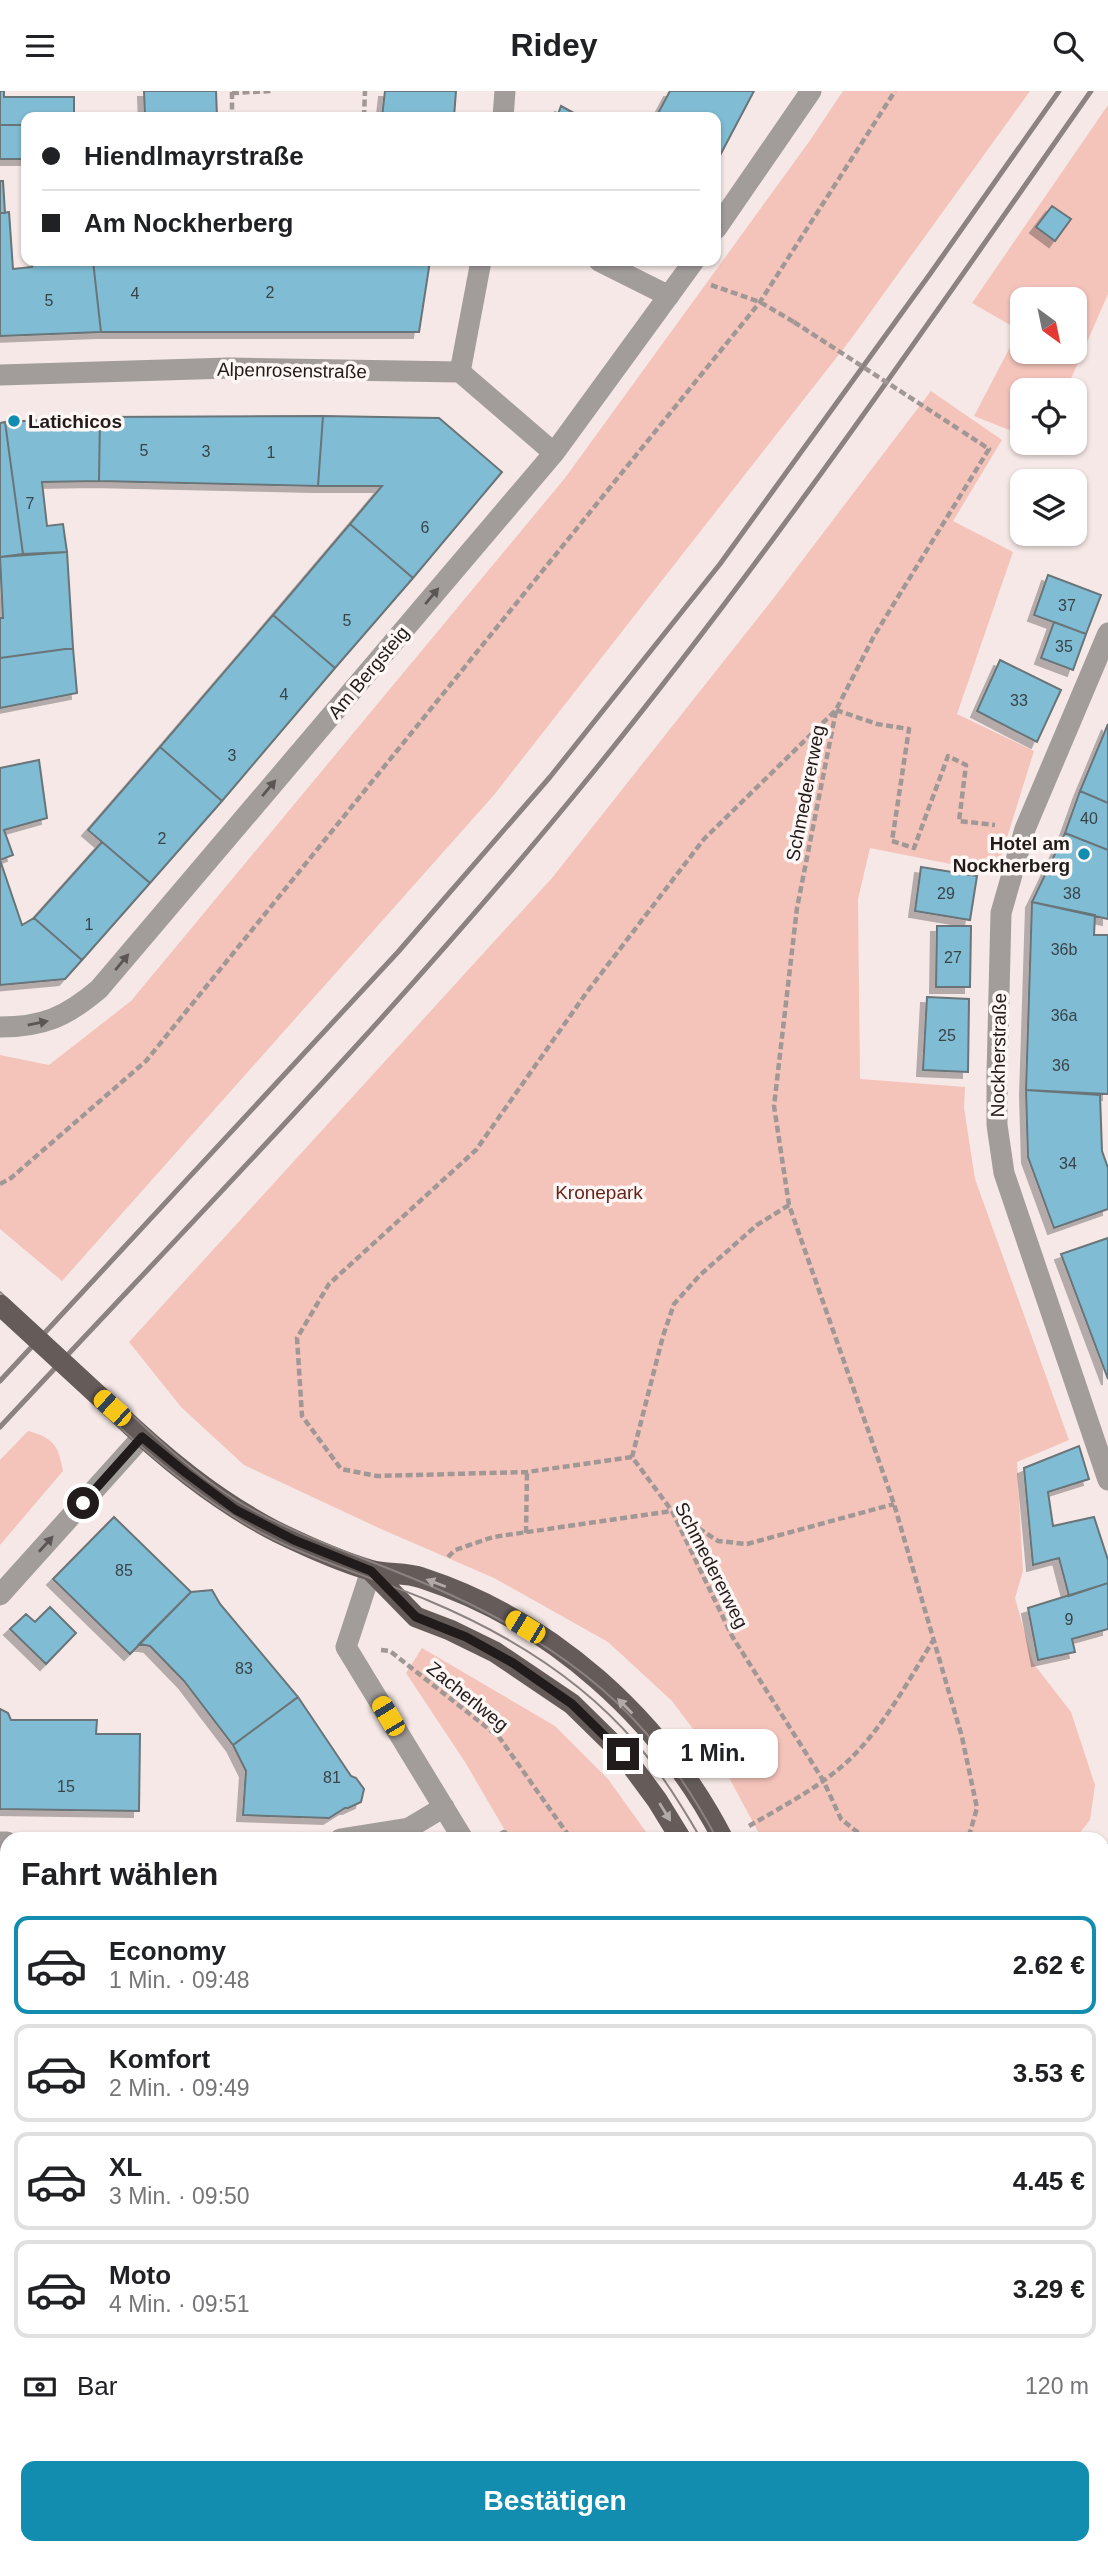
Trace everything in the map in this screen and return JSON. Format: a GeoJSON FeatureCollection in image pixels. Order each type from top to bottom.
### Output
{"type":"FeatureCollection","features":[{"type":"Feature","properties":{"kind":"main road"},"geometry":{"type":"LineString","coordinates":[[0,1305],[142,1437],[236,1510],[294,1540],[371,1571],[419,1577],[452,1589],[510,1618],[567,1653],[619,1699],[664,1749],[727,1832]]}},
{"type":"Feature","properties":{"kind":"main road"},"geometry":{"type":"LineString","coordinates":[[371,1571],[416,1617],[495,1652],[572,1704],[623,1754],[677,1832]]}},
{"type":"Feature","properties":{"kind":"street"},"geometry":{"type":"LineString","coordinates":[[503,112],[505,91]]}},
{"type":"Feature","properties":{"kind":"street"},"geometry":{"type":"LineString","coordinates":[[721,222],[811,91]]}},
{"type":"Feature","properties":{"kind":"street"},"geometry":{"type":"LineString","coordinates":[[480,266],[460,372],[554,453]]}},
{"type":"Feature","properties":{"kind":"street"},"geometry":{"type":"LineString","coordinates":[[609,266],[669,296]]}},
{"type":"Feature","properties":{"kind":"street","name":"Am Bergsteig"},"geometry":{"type":"LineString","coordinates":[[0,1027],[43,1024],[75,1010],[99,989],[554,453],[689,268]]}},
{"type":"Feature","properties":{"kind":"street","name":"Alpenrosenstraße"},"geometry":{"type":"LineString","coordinates":[[0,375],[229,368],[460,372]]}},
{"type":"Feature","properties":{"kind":"street","name":"Nockherstraße"},"geometry":{"type":"LineString","coordinates":[[1108,633],[1025,829],[1001,913],[997,1125],[1004,1173],[1108,1481]]}},
{"type":"Feature","properties":{"kind":"street"},"geometry":{"type":"LineString","coordinates":[[0,1595],[142,1437]]}},
{"type":"Feature","properties":{"kind":"street"},"geometry":{"type":"LineString","coordinates":[[371,1571],[346,1647],[459,1832]]}},
{"type":"Feature","properties":{"kind":"street"},"geometry":{"type":"LineString","coordinates":[[384,1832],[409,1828],[444,1807]]}},
{"type":"Feature","properties":{"kind":"path"},"geometry":{"type":"LineString","coordinates":[[232,112],[232,92],[272,91]]}},
{"type":"Feature","properties":{"kind":"path"},"geometry":{"type":"LineString","coordinates":[[364,112],[365,91]]}},
{"type":"Feature","properties":{"kind":"path"},"geometry":{"type":"LineString","coordinates":[[0,1184],[11,1178],[146,1061],[760,302],[895,91]]}},
{"type":"Feature","properties":{"kind":"path"},"geometry":{"type":"LineString","coordinates":[[689,268],[760,302],[989,449],[874,636],[836,710],[704,839],[587,992],[476,1150],[328,1284],[297,1338],[302,1416],[341,1469],[377,1476],[527,1472],[632,1457],[663,1336],[674,1304],[700,1275],[757,1225],[789,1205]]}},
{"type":"Feature","properties":{"kind":"path","name":"Schmedererweg"},"geometry":{"type":"LineString","coordinates":[[970,1832],[976,1808],[962,1737],[894,1504],[789,1205],[774,1106],[797,908],[836,710],[877,724],[909,729],[892,841],[914,848],[948,756],[966,765],[959,821],[1025,829]]}},
{"type":"Feature","properties":{"kind":"path","name":"Schmedererweg"},"geometry":{"type":"LineString","coordinates":[[632,1457],[672,1511],[732,1636],[823,1780],[841,1819],[857,1832]]}},
{"type":"Feature","properties":{"kind":"path"},"geometry":{"type":"LineString","coordinates":[[526,1533],[527,1472]]}},
{"type":"Feature","properties":{"kind":"path"},"geometry":{"type":"LineString","coordinates":[[455,1550],[493,1537],[672,1511],[718,1541],[747,1544],[894,1504]]}},
{"type":"Feature","properties":{"kind":"path"},"geometry":{"type":"LineString","coordinates":[[737,1832],[823,1780],[855,1754],[891,1708],[934,1639]]}},
{"type":"Feature","properties":{"kind":"path","name":"Zacherlweg"},"geometry":{"type":"LineString","coordinates":[[346,1647],[390,1651],[499,1737],[566,1832]]}},
{"type":"Feature","properties":{"kind":"green space"},"geometry":{"type":"Polygon","coordinates":[[[843,91],[1030,91],[851,339],[494,795],[62,1281],[0,1229],[0,1055],[49,1065],[131,1001],[565,478],[843,91]]]}},
{"type":"Feature","properties":{"kind":"green space"},"geometry":{"type":"Polygon","coordinates":[[[1108,105],[1108,294],[1087,342],[1087,287],[1010,287],[1010,325],[972,303],[1108,105]]]}},
{"type":"Feature","properties":{"kind":"green space"},"geometry":{"type":"Polygon","coordinates":[[[1010,347],[1010,364],[1077,364],[1071,378],[1010,378],[1010,430],[974,416],[1010,347]]]}},
{"type":"Feature","properties":{"kind":"green space","name":"Kronepark"},"geometry":{"type":"Polygon","coordinates":[[[931,391],[1002,440],[953,521],[1013,552],[957,714],[1034,751],[996,873],[870,848],[858,899],[860,1079],[965,1087],[964,1108],[975,1179],[1069,1440],[1017,1462],[1023,1571],[1015,1598],[1033,1663],[1071,1712],[1095,1785],[1090,1820],[1081,1832],[758,1832],[727,1774],[672,1701],[608,1642],[494,1578],[244,1465],[181,1407],[129,1342],[552,878],[776,595],[931,391]]]}},
{"type":"Feature","properties":{"kind":"green space"},"geometry":{"type":"Polygon","coordinates":[[[28,1431],[53,1444],[63,1471],[0,1545],[0,1460],[28,1431]]]}},
{"type":"Feature","properties":{"kind":"green space"},"geometry":{"type":"Polygon","coordinates":[[[422,1648],[555,1726],[608,1779],[646,1832],[506,1832],[465,1762],[406,1673],[422,1648]]]}},
{"type":"Feature","properties":{"kind":"building"},"geometry":{"type":"Polygon","coordinates":[[[0,91],[4,91],[4,97],[74,97],[74,112],[21,112],[21,125],[0,125],[0,91]]]}},
{"type":"Feature","properties":{"kind":"building"},"geometry":{"type":"Polygon","coordinates":[[[144,91],[216,91],[217,112],[145,112],[144,91]]]}},
{"type":"Feature","properties":{"kind":"building"},"geometry":{"type":"Polygon","coordinates":[[[385,91],[456,91],[454,112],[383,112],[385,91]]]}},
{"type":"Feature","properties":{"kind":"building"},"geometry":{"type":"Polygon","coordinates":[[[670,91],[754,91],[721,154],[721,112],[659,112],[670,91]]]}},
{"type":"Feature","properties":{"kind":"building"},"geometry":{"type":"Polygon","coordinates":[[[561,106],[572,112],[559,112],[561,106]]]}},
{"type":"Feature","properties":{"kind":"building"},"geometry":{"type":"Polygon","coordinates":[[[0,125],[21,125],[21,159],[0,159],[0,125]]]}},
{"type":"Feature","properties":{"kind":"building"},"geometry":{"type":"Polygon","coordinates":[[[0,181],[3,181],[5,213],[0,213],[0,181]]]}},
{"type":"Feature","properties":{"kind":"building"},"geometry":{"type":"Polygon","coordinates":[[[1052,206],[1071,219],[1055,241],[1036,227],[1052,206]]]}},
{"type":"Feature","properties":{"kind":"building"},"geometry":{"type":"Polygon","coordinates":[[[9,212],[13,269],[32,266],[94,266],[101,332],[0,336],[0,213],[9,212]]]}},
{"type":"Feature","properties":{"kind":"building"},"geometry":{"type":"Polygon","coordinates":[[[94,266],[429,266],[419,332],[101,332],[94,266]]]}},
{"type":"Feature","properties":{"kind":"building"},"geometry":{"type":"Polygon","coordinates":[[[323,416],[318,486],[99,481],[100,417],[323,416]]]}},
{"type":"Feature","properties":{"kind":"building"},"geometry":{"type":"Polygon","coordinates":[[[323,416],[439,418],[502,472],[413,578],[350,524],[382,486],[318,486],[323,416]]]}},
{"type":"Feature","properties":{"kind":"building"},"geometry":{"type":"Polygon","coordinates":[[[100,417],[99,481],[42,482],[47,526],[63,524],[67,552],[23,554],[5,422],[100,417]]]}},
{"type":"Feature","properties":{"kind":"building"},"geometry":{"type":"Polygon","coordinates":[[[5,422],[23,554],[0,557],[0,423],[5,422]]]}},
{"type":"Feature","properties":{"kind":"building"},"geometry":{"type":"Polygon","coordinates":[[[350,524],[413,578],[335,668],[273,615],[350,524]]]}},
{"type":"Feature","properties":{"kind":"building"},"geometry":{"type":"Polygon","coordinates":[[[67,552],[73,648],[0,658],[0,618],[3,618],[0,557],[67,552]]]}},
{"type":"Feature","properties":{"kind":"building"},"geometry":{"type":"Polygon","coordinates":[[[1048,575],[1101,595],[1086,634],[1034,615],[1048,575]]]}},
{"type":"Feature","properties":{"kind":"building"},"geometry":{"type":"Polygon","coordinates":[[[273,615],[335,668],[222,801],[160,747],[273,615]]]}},
{"type":"Feature","properties":{"kind":"building"},"geometry":{"type":"Polygon","coordinates":[[[1054,622],[1086,634],[1073,670],[1041,658],[1054,622]]]}},
{"type":"Feature","properties":{"kind":"building"},"geometry":{"type":"Polygon","coordinates":[[[73,648],[77,693],[0,708],[0,658],[73,648]]]}},
{"type":"Feature","properties":{"kind":"building"},"geometry":{"type":"Polygon","coordinates":[[[1000,660],[1061,690],[1037,742],[977,711],[1000,660]]]}},
{"type":"Feature","properties":{"kind":"building"},"geometry":{"type":"Polygon","coordinates":[[[1108,724],[1108,803],[1080,791],[1108,724]]]}},
{"type":"Feature","properties":{"kind":"building"},"geometry":{"type":"Polygon","coordinates":[[[160,747],[222,801],[150,883],[88,830],[160,747]]]}},
{"type":"Feature","properties":{"kind":"building"},"geometry":{"type":"Polygon","coordinates":[[[39,760],[47,818],[4,830],[13,855],[0,860],[0,768],[39,760]]]}},
{"type":"Feature","properties":{"kind":"building"},"geometry":{"type":"Polygon","coordinates":[[[1080,791],[1108,803],[1108,850],[1065,833],[1080,791]]]}},
{"type":"Feature","properties":{"kind":"building"},"geometry":{"type":"Polygon","coordinates":[[[1065,833],[1108,850],[1108,919],[1032,902],[1065,833]]]}},
{"type":"Feature","properties":{"kind":"building"},"geometry":{"type":"Polygon","coordinates":[[[102,842],[150,883],[82,960],[34,918],[102,842]]]}},
{"type":"Feature","properties":{"kind":"building"},"geometry":{"type":"Polygon","coordinates":[[[0,860],[22,925],[34,918],[82,960],[65,979],[0,985],[0,860]]]}},
{"type":"Feature","properties":{"kind":"building"},"geometry":{"type":"Polygon","coordinates":[[[921,867],[977,876],[970,920],[915,911],[921,867]]]}},
{"type":"Feature","properties":{"kind":"building"},"geometry":{"type":"Polygon","coordinates":[[[1032,902],[1095,915],[1094,935],[1108,935],[1108,1094],[1026,1090],[1032,902]]]}},
{"type":"Feature","properties":{"kind":"building"},"geometry":{"type":"Polygon","coordinates":[[[937,926],[971,926],[970,987],[936,987],[937,926]]]}},
{"type":"Feature","properties":{"kind":"building"},"geometry":{"type":"Polygon","coordinates":[[[927,997],[969,999],[968,1072],[923,1070],[927,997]]]}},
{"type":"Feature","properties":{"kind":"building"},"geometry":{"type":"Polygon","coordinates":[[[1026,1090],[1100,1095],[1102,1151],[1108,1168],[1108,1209],[1054,1228],[1028,1157],[1026,1090]]]}},
{"type":"Feature","properties":{"kind":"building"},"geometry":{"type":"Polygon","coordinates":[[[1108,1238],[1108,1379],[1061,1254],[1108,1238]]]}},
{"type":"Feature","properties":{"kind":"building"},"geometry":{"type":"Polygon","coordinates":[[[1079,1446],[1089,1479],[1048,1492],[1053,1526],[1094,1517],[1108,1560],[1108,1583],[1069,1596],[1059,1558],[1033,1565],[1024,1468],[1079,1446]]]}},
{"type":"Feature","properties":{"kind":"building"},"geometry":{"type":"Polygon","coordinates":[[[114,1517],[191,1592],[130,1654],[53,1579],[114,1517]]]}},
{"type":"Feature","properties":{"kind":"building"},"geometry":{"type":"Polygon","coordinates":[[[1108,1583],[1108,1629],[1072,1639],[1075,1652],[1038,1660],[1028,1608],[1108,1583]]]}},
{"type":"Feature","properties":{"kind":"building"},"geometry":{"type":"Polygon","coordinates":[[[212,1590],[220,1604],[298,1697],[233,1745],[184,1681],[150,1646],[139,1644],[191,1592],[212,1590]]]}},
{"type":"Feature","properties":{"kind":"building"},"geometry":{"type":"Polygon","coordinates":[[[50,1607],[76,1633],[46,1664],[10,1629],[26,1614],[35,1622],[50,1607]]]}},
{"type":"Feature","properties":{"kind":"building"},"geometry":{"type":"Polygon","coordinates":[[[298,1697],[351,1776],[356,1778],[364,1789],[361,1802],[329,1818],[243,1815],[246,1771],[233,1745],[298,1697]]]}},
{"type":"Feature","properties":{"kind":"building"},"geometry":{"type":"Polygon","coordinates":[[[0,1709],[8,1713],[11,1720],[97,1720],[96,1734],[140,1734],[139,1811],[0,1809],[0,1709]]]}},
{"type":"Feature","properties":{"kind":"tram line"},"geometry":{"type":"LineString","coordinates":[[0,1292],[160,1441],[239,1502],[310,1538],[462,1600],[520,1631],[575,1667],[624,1709],[646,1733],[684,1784],[713,1832]]}},
{"type":"Feature","properties":{"kind":"tram line"},"geometry":{"type":"LineString","coordinates":[[0,1316],[142,1447],[233,1516],[303,1553],[456,1613],[512,1642],[566,1678],[591,1698],[636,1743],[671,1790],[697,1832]]}},
{"type":"Feature","properties":{"kind":"railway"},"geometry":{"type":"LineString","coordinates":[[0,1381],[398,952],[550,777],[720,564],[1059,91]]}},
{"type":"Feature","properties":{"kind":"railway"},"geometry":{"type":"LineString","coordinates":[[0,1427],[363,1039],[572,798],[641,713],[774,538],[1091,91]]}},
{"type":"Feature","properties":{"kind":"place","name":"Latichicos"},"geometry":{"type":"Point","coordinates":[14,421]}},
{"type":"Feature","properties":{"kind":"place","name":"Hotel am Nockherberg"},"geometry":{"type":"Point","coordinates":[1084,854]}},
{"type":"Feature","properties":{"kind":"route"},"geometry":{"type":"LineString","coordinates":[[83,1503],[142,1437],[236,1510],[294,1540],[371,1571],[416,1617],[466,1637],[513,1663],[572,1704],[623,1754]]}}]}
